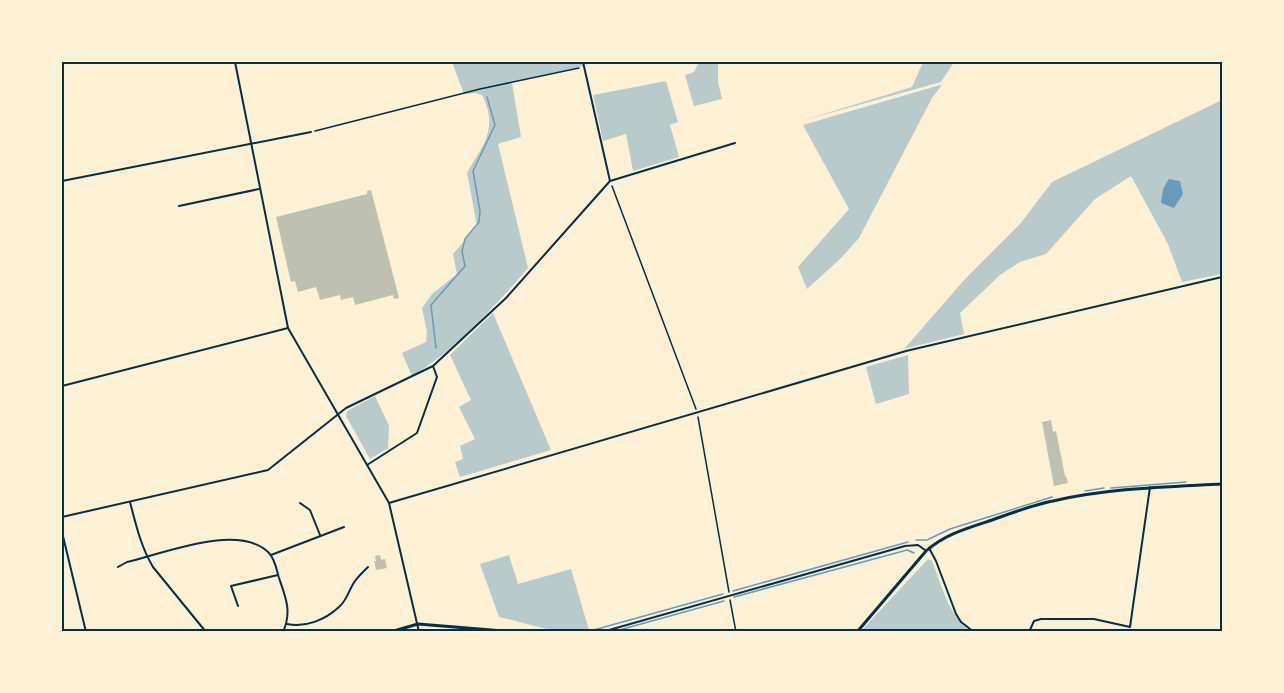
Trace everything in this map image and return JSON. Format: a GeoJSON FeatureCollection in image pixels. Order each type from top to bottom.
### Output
{"type":"FeatureCollection","features":[{"type":"Feature","properties":{"kind":"street"},"geometry":{"type":"LineString","coordinates":[[235,62],[288,328],[389,503],[419,632]]}},
{"type":"Feature","properties":{"kind":"street"},"geometry":{"type":"LineString","coordinates":[[583,62],[610,181]]}},
{"type":"Feature","properties":{"kind":"street"},"geometry":{"type":"LineString","coordinates":[[62,182],[311,132]]}},
{"type":"Feature","properties":{"kind":"street"},"geometry":{"type":"LineString","coordinates":[[62,516],[268,470],[346,408],[434,366],[506,298],[610,181],[735,143]]}},
{"type":"Feature","properties":{"kind":"street"},"geometry":{"type":"LineString","coordinates":[[179,206],[260,189]]}},
{"type":"Feature","properties":{"kind":"street"},"geometry":{"type":"LineString","coordinates":[[389,503],[906,351],[1222,277]]}},
{"type":"Feature","properties":{"kind":"street"},"geometry":{"type":"LineString","coordinates":[[62,386],[288,328]]}},
{"type":"Feature","properties":{"kind":"street"},"geometry":{"type":"LineString","coordinates":[[367,465],[417,433],[437,377],[434,366]]}},
{"type":"Feature","properties":{"kind":"street"},"geometry":{"type":"LineString","coordinates":[[857,632],[927,550],[954,532],[1051,501],[1079,495],[1150,487],[1222,484]]}},
{"type":"Feature","properties":{"kind":"street"},"geometry":{"type":"LineString","coordinates":[[1029,632],[1034,621],[1041,619],[1094,619],[1130,627],[1150,487]]}},
{"type":"Feature","properties":{"kind":"street"},"geometry":{"type":"LineString","coordinates":[[130,502],[142,548],[147,557],[206,632]]}},
{"type":"Feature","properties":{"kind":"street"},"geometry":{"type":"LineString","coordinates":[[300,503],[310,510],[321,536]]}},
{"type":"Feature","properties":{"kind":"street"},"geometry":{"type":"LineString","coordinates":[[271,555],[344,527]]}},
{"type":"Feature","properties":{"kind":"street"},"geometry":{"type":"LineString","coordinates":[[62,532],[86,632]]}},
{"type":"Feature","properties":{"kind":"street"},"geometry":{"type":"LineString","coordinates":[[118,567],[127,562],[208,542],[241,540],[251,542],[271,555],[278,574],[289,607],[283,632]]}},
{"type":"Feature","properties":{"kind":"street"},"geometry":{"type":"LineString","coordinates":[[602,632],[905,546],[918,545],[927,550],[936,561],[956,614],[961,622],[975,632]]}},
{"type":"Feature","properties":{"kind":"street"},"geometry":{"type":"LineString","coordinates":[[286,624],[299,627],[316,622],[339,607],[353,583],[368,567]]}},
{"type":"Feature","properties":{"kind":"street"},"geometry":{"type":"LineString","coordinates":[[238,606],[231,586],[278,574]]}},
{"type":"Feature","properties":{"kind":"street"},"geometry":{"type":"LineString","coordinates":[[390,632],[418,624],[517,632]]}},
{"type":"Feature","properties":{"kind":"path"},"geometry":{"type":"LineString","coordinates":[[311,132],[480,89],[584,67]]}},
{"type":"Feature","properties":{"kind":"path"},"geometry":{"type":"LineString","coordinates":[[610,181],[697,412],[736,632]]}},
{"type":"Feature","properties":{"kind":"shaded area"},"geometry":{"type":"Polygon","coordinates":[[[452,62],[582,62],[583,66],[512,83],[521,137],[498,144],[528,268],[459,341],[412,376],[402,353],[426,342],[427,332],[422,308],[432,294],[457,274],[453,254],[477,226],[467,173],[487,136],[489,118],[482,95],[464,94],[452,62]]]}},
{"type":"Feature","properties":{"kind":"shaded area"},"geometry":{"type":"Polygon","coordinates":[[[699,62],[718,62],[718,82],[722,99],[694,106],[685,75],[694,72],[699,62]]]}},
{"type":"Feature","properties":{"kind":"shaded area"},"geometry":{"type":"Polygon","coordinates":[[[923,62],[954,62],[941,82],[801,121],[912,87],[923,62]]]}},
{"type":"Feature","properties":{"kind":"shaded area"},"geometry":{"type":"Polygon","coordinates":[[[666,81],[678,122],[670,125],[679,157],[633,171],[626,134],[603,141],[593,95],[666,81]]]}},
{"type":"Feature","properties":{"kind":"shaded area"},"geometry":{"type":"Polygon","coordinates":[[[940,85],[859,238],[807,289],[798,267],[849,209],[803,125],[940,85]]]}},
{"type":"Feature","properties":{"kind":"shaded area"},"geometry":{"type":"Polygon","coordinates":[[[1222,100],[1222,274],[1182,282],[1168,244],[1131,176],[1095,199],[1046,254],[1020,262],[1000,275],[960,313],[964,334],[904,349],[966,278],[1020,224],[1052,182],[1222,100]]]}},
{"type":"Feature","properties":{"kind":"shaded area"},"geometry":{"type":"Polygon","coordinates":[[[493,313],[551,450],[460,477],[455,462],[463,459],[460,446],[475,439],[459,407],[471,400],[450,355],[493,313]]]}},
{"type":"Feature","properties":{"kind":"shaded area"},"geometry":{"type":"Polygon","coordinates":[[[908,355],[909,394],[876,404],[866,367],[908,355]]]}},
{"type":"Feature","properties":{"kind":"shaded area"},"geometry":{"type":"Polygon","coordinates":[[[375,396],[389,426],[388,448],[370,459],[346,416],[347,411],[375,396]]]}},
{"type":"Feature","properties":{"kind":"shaded area"},"geometry":{"type":"Polygon","coordinates":[[[509,555],[518,584],[571,569],[589,630],[556,631],[499,617],[480,564],[509,555]]]}},
{"type":"Feature","properties":{"kind":"shaded area"},"geometry":{"type":"Polygon","coordinates":[[[928,559],[932,561],[956,617],[970,631],[861,631],[928,559]]]}},
{"type":"Feature","properties":{"kind":"water"},"geometry":{"type":"Polygon","coordinates":[[[1169,179],[1180,181],[1183,194],[1174,208],[1161,203],[1163,189],[1169,179]]]}},
{"type":"Feature","properties":{"kind":"building"},"geometry":{"type":"Polygon","coordinates":[[[371,190],[399,298],[394,299],[393,295],[355,305],[353,297],[341,300],[340,295],[320,300],[316,287],[298,292],[295,281],[291,282],[276,217],[367,194],[367,191],[371,190]]]}},
{"type":"Feature","properties":{"kind":"building"},"geometry":{"type":"Polygon","coordinates":[[[1051,420],[1053,432],[1056,431],[1068,483],[1054,486],[1042,422],[1051,420]]]}},
{"type":"Feature","properties":{"kind":"building"},"geometry":{"type":"Polygon","coordinates":[[[380,555],[381,560],[385,559],[387,568],[376,570],[375,556],[380,555]]]}},
{"type":"Feature","properties":{"kind":"waterway"},"geometry":{"type":"LineString","coordinates":[[436,348],[431,305],[465,266],[462,251],[465,239],[479,222],[480,211],[473,171],[495,125],[487,97]]}},
{"type":"Feature","properties":{"kind":"waterway"},"geometry":{"type":"LineString","coordinates":[[1111,488],[1186,482]]}},
{"type":"Feature","properties":{"kind":"waterway"},"geometry":{"type":"LineString","coordinates":[[1085,491],[1104,488]]}},
{"type":"Feature","properties":{"kind":"waterway"},"geometry":{"type":"LineString","coordinates":[[916,540],[927,540],[950,529],[1052,497]]}},
{"type":"Feature","properties":{"kind":"waterway"},"geometry":{"type":"LineString","coordinates":[[733,591],[908,542]]}},
{"type":"Feature","properties":{"kind":"waterway"},"geometry":{"type":"LineString","coordinates":[[734,597],[907,550],[914,553]]}},
{"type":"Feature","properties":{"kind":"waterway"},"geometry":{"type":"LineString","coordinates":[[590,631],[723,594]]}},
{"type":"Feature","properties":{"kind":"waterway"},"geometry":{"type":"LineString","coordinates":[[612,632],[724,601]]}}]}
